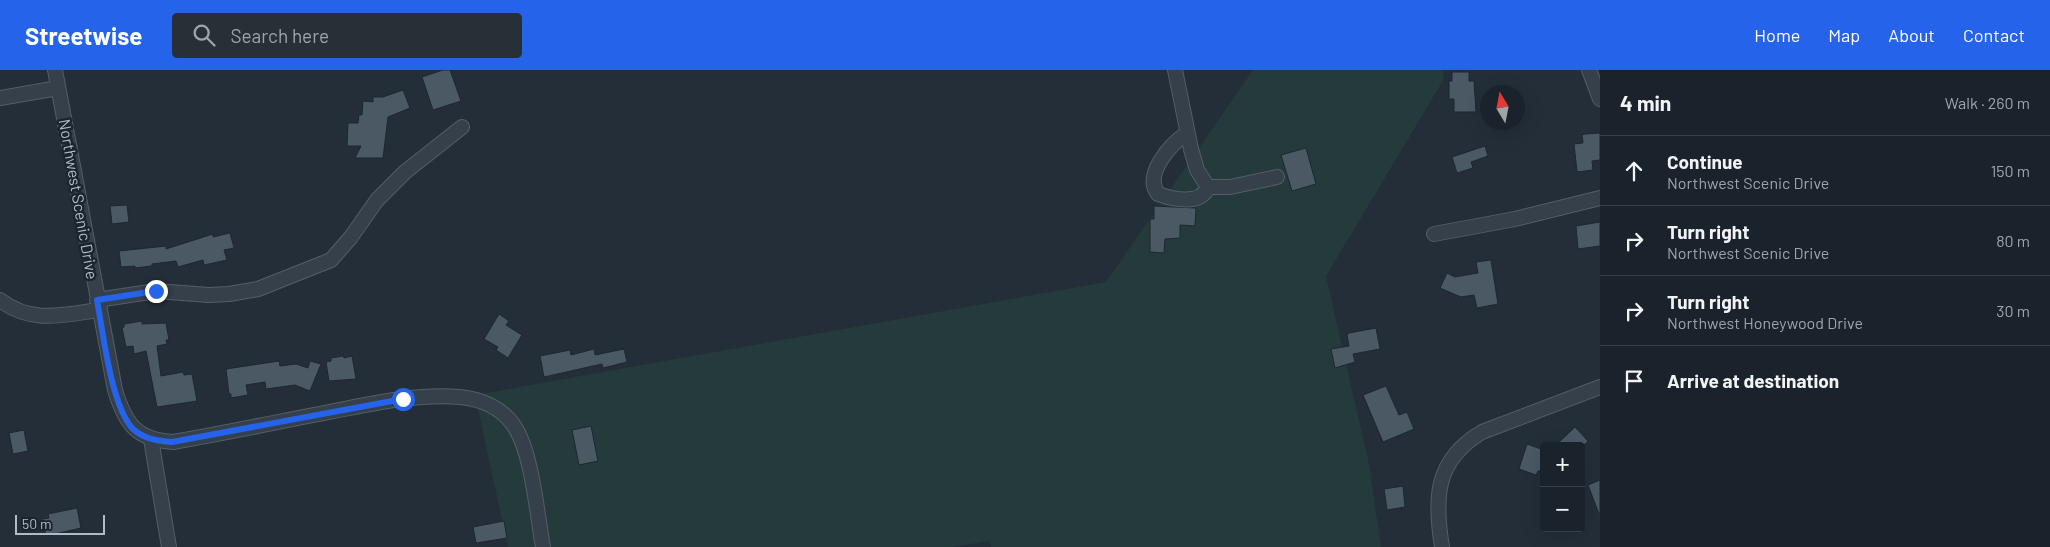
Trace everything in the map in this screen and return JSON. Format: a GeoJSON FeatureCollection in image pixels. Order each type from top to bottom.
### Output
{"type":"FeatureCollection","features":[{"type":"Feature","properties":{"kind":"street","name":"Northwest Scenic Drive"},"geometry":{"type":"LineString","coordinates":[[55,70],[98,305],[119,405],[133,429],[151,439],[172,442],[386,401],[446,396],[484,402],[505,414],[521,438],[543,547]]}},
{"type":"Feature","properties":{"kind":"street"},"geometry":{"type":"LineString","coordinates":[[1175,70],[1187,134],[1197,170],[1208,187]]}},
{"type":"Feature","properties":{"kind":"street"},"geometry":{"type":"LineString","coordinates":[[1589,70],[1600,99]]}},
{"type":"Feature","properties":{"kind":"street"},"geometry":{"type":"LineString","coordinates":[[0,98],[58,88]]}},
{"type":"Feature","properties":{"kind":"street"},"geometry":{"type":"LineString","coordinates":[[0,300],[17,311],[42,317],[156,291],[210,296],[258,289],[332,260],[377,200],[405,172],[462,127]]}},
{"type":"Feature","properties":{"kind":"street"},"geometry":{"type":"LineString","coordinates":[[1187,134],[1176,141],[1163,157],[1154,179],[1155,190],[1158,194],[1173,200],[1197,198],[1206,192],[1208,187]]}},
{"type":"Feature","properties":{"kind":"street"},"geometry":{"type":"LineString","coordinates":[[1208,187],[1230,187],[1277,177]]}},
{"type":"Feature","properties":{"kind":"street"},"geometry":{"type":"LineString","coordinates":[[1434,234],[1523,218],[1600,198]]}},
{"type":"Feature","properties":{"kind":"street"},"geometry":{"type":"LineString","coordinates":[[1442,547],[1438,501],[1440,481],[1454,454],[1466,441],[1482,432],[1600,387]]}},
{"type":"Feature","properties":{"kind":"street"},"geometry":{"type":"LineString","coordinates":[[151,439],[169,547]]}},
{"type":"Feature","properties":{"kind":"green space"},"geometry":{"type":"Polygon","coordinates":[[[1253,70],[1443,70],[1444,79],[1326,276],[1369,464],[1381,547],[991,547],[989,541],[953,547],[508,547],[475,395],[1106,282],[1253,70]]]}},
{"type":"Feature","properties":{"kind":"building"},"geometry":{"type":"Polygon","coordinates":[[[443,70],[450,70],[461,101],[433,110],[422,77],[443,70]]]}},
{"type":"Feature","properties":{"kind":"building"},"geometry":{"type":"Polygon","coordinates":[[[1452,72],[1469,72],[1469,81],[1474,81],[1476,112],[1454,112],[1454,99],[1449,99],[1449,81],[1452,81],[1452,72]]]}},
{"type":"Feature","properties":{"kind":"building"},"geometry":{"type":"Polygon","coordinates":[[[403,90],[410,108],[388,117],[383,158],[355,158],[361,146],[347,146],[348,123],[358,123],[359,115],[362,115],[363,101],[373,102],[373,97],[383,97],[403,90]]]}},
{"type":"Feature","properties":{"kind":"building"},"geometry":{"type":"Polygon","coordinates":[[[1600,133],[1600,160],[1592,161],[1593,170],[1577,172],[1574,144],[1583,143],[1582,135],[1600,133]]]}},
{"type":"Feature","properties":{"kind":"building"},"geometry":{"type":"Polygon","coordinates":[[[1485,146],[1488,156],[1471,162],[1473,168],[1457,173],[1452,157],[1485,146]]]}},
{"type":"Feature","properties":{"kind":"building"},"geometry":{"type":"Polygon","coordinates":[[[1306,148],[1316,184],[1292,191],[1281,155],[1306,148]]]}},
{"type":"Feature","properties":{"kind":"building"},"geometry":{"type":"Polygon","coordinates":[[[127,205],[129,222],[112,224],[110,206],[127,205]]]}},
{"type":"Feature","properties":{"kind":"building"},"geometry":{"type":"Polygon","coordinates":[[[1154,206],[1196,208],[1195,226],[1180,225],[1180,238],[1165,239],[1164,253],[1150,252],[1150,219],[1154,219],[1154,206]]]}},
{"type":"Feature","properties":{"kind":"building"},"geometry":{"type":"Polygon","coordinates":[[[1600,222],[1600,246],[1578,249],[1576,226],[1600,222]]]}},
{"type":"Feature","properties":{"kind":"building"},"geometry":{"type":"Polygon","coordinates":[[[230,233],[234,248],[224,250],[227,260],[204,265],[203,260],[178,267],[176,261],[135,268],[135,266],[121,267],[119,251],[166,246],[166,249],[213,234],[213,237],[230,233]]]}},
{"type":"Feature","properties":{"kind":"building"},"geometry":{"type":"Polygon","coordinates":[[[1491,260],[1498,304],[1477,308],[1474,295],[1461,297],[1440,288],[1447,273],[1455,277],[1478,273],[1476,262],[1491,260]]]}},
{"type":"Feature","properties":{"kind":"building"},"geometry":{"type":"Polygon","coordinates":[[[499,314],[509,321],[506,325],[522,335],[508,358],[496,350],[498,347],[484,339],[499,314]]]}},
{"type":"Feature","properties":{"kind":"building"},"geometry":{"type":"Polygon","coordinates":[[[142,321],[142,324],[166,323],[169,340],[166,340],[167,344],[157,346],[161,376],[183,372],[184,375],[192,374],[197,401],[157,407],[146,351],[134,354],[133,346],[126,347],[122,328],[124,324],[142,321]]]}},
{"type":"Feature","properties":{"kind":"building"},"geometry":{"type":"Polygon","coordinates":[[[1376,328],[1380,349],[1353,354],[1355,362],[1335,368],[1331,349],[1349,346],[1347,335],[1349,333],[1376,328]]]}},
{"type":"Feature","properties":{"kind":"building"},"geometry":{"type":"Polygon","coordinates":[[[594,349],[595,355],[624,349],[627,362],[603,368],[602,364],[544,377],[540,356],[570,350],[571,355],[594,349]]]}},
{"type":"Feature","properties":{"kind":"building"},"geometry":{"type":"Polygon","coordinates":[[[343,356],[344,358],[352,356],[356,379],[329,381],[326,362],[331,361],[331,358],[343,356]]]}},
{"type":"Feature","properties":{"kind":"building"},"geometry":{"type":"Polygon","coordinates":[[[279,361],[280,366],[296,364],[308,368],[310,361],[321,364],[310,391],[295,385],[266,389],[265,382],[246,385],[248,395],[231,398],[226,369],[279,361]]]}},
{"type":"Feature","properties":{"kind":"building"},"geometry":{"type":"Polygon","coordinates":[[[1386,386],[1399,415],[1407,412],[1414,429],[1383,442],[1363,395],[1386,386]]]}},
{"type":"Feature","properties":{"kind":"building"},"geometry":{"type":"Polygon","coordinates":[[[591,426],[598,461],[579,465],[572,430],[591,426]]]}},
{"type":"Feature","properties":{"kind":"building"},"geometry":{"type":"Polygon","coordinates":[[[1575,427],[1588,441],[1585,444],[1585,442],[1559,442],[1575,427]]]}},
{"type":"Feature","properties":{"kind":"building"},"geometry":{"type":"Polygon","coordinates":[[[24,430],[28,451],[13,454],[9,433],[24,430]]]}},
{"type":"Feature","properties":{"kind":"building"},"geometry":{"type":"Polygon","coordinates":[[[1527,444],[1540,449],[1540,471],[1536,475],[1519,469],[1527,444]]]}},
{"type":"Feature","properties":{"kind":"building"},"geometry":{"type":"Polygon","coordinates":[[[1600,480],[1600,514],[1599,514],[1588,485],[1600,480]]]}},
{"type":"Feature","properties":{"kind":"building"},"geometry":{"type":"Polygon","coordinates":[[[1403,486],[1405,507],[1387,510],[1384,489],[1403,486]]]}},
{"type":"Feature","properties":{"kind":"building"},"geometry":{"type":"Polygon","coordinates":[[[77,508],[81,528],[46,536],[42,519],[49,518],[48,514],[77,508]]]}},
{"type":"Feature","properties":{"kind":"building"},"geometry":{"type":"Polygon","coordinates":[[[504,521],[507,538],[476,543],[473,527],[504,521]]]}},
{"type":"Feature","properties":{"kind":"route"},"geometry":{"type":"LineString","coordinates":[[156,291],[97,300],[119,405],[133,429],[144,436],[158,441],[172,442],[403,399]]}}]}
